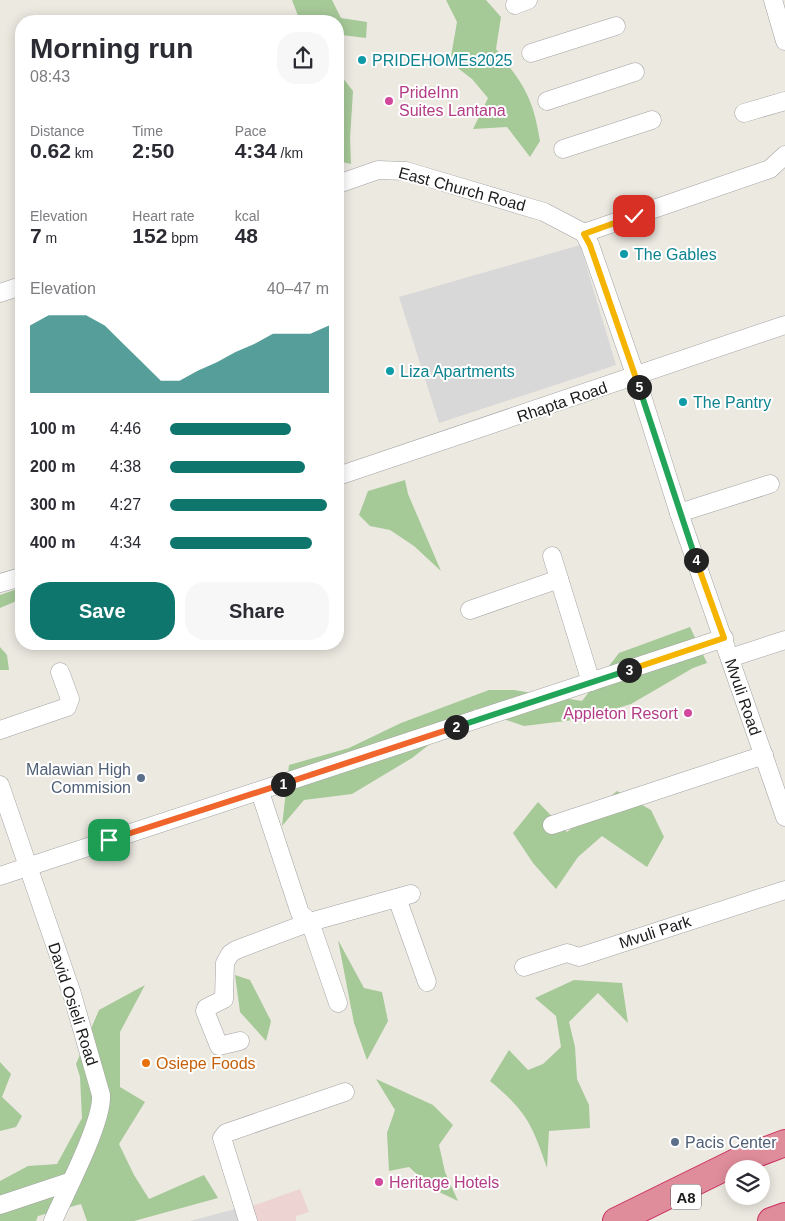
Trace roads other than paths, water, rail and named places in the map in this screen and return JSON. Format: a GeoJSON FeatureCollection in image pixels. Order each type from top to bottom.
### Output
{"type":"FeatureCollection","features":[{"type":"Feature","properties":{"kind":"highway"},"geometry":{"type":"LineString","coordinates":[[616,1221],[740,1160],[785,1142]]}},
{"type":"Feature","properties":{"kind":"highway"},"geometry":{"type":"LineString","coordinates":[[770,1162],[785,1157]]}},
{"type":"Feature","properties":{"kind":"highway","name":"A8"},"geometry":{"type":"LineString","coordinates":[[641,1221],[661,1208],[725,1180]]}},
{"type":"Feature","properties":{"kind":"highway"},"geometry":{"type":"LineString","coordinates":[[771,1221],[785,1216]]}},
{"type":"Feature","properties":{"kind":"street"},"geometry":{"type":"LineString","coordinates":[[773,0],[785,41]]}},
{"type":"Feature","properties":{"kind":"street"},"geometry":{"type":"LineString","coordinates":[[531,54],[616,26]]}},
{"type":"Feature","properties":{"kind":"street"},"geometry":{"type":"LineString","coordinates":[[547,101],[635,72]]}},
{"type":"Feature","properties":{"kind":"street"},"geometry":{"type":"LineString","coordinates":[[744,113],[785,101]]}},
{"type":"Feature","properties":{"kind":"street"},"geometry":{"type":"LineString","coordinates":[[563,149],[652,120]]}},
{"type":"Feature","properties":{"kind":"street"},"geometry":{"type":"LineString","coordinates":[[636,376],[590,245],[584,234],[770,169],[785,155]]}},
{"type":"Feature","properties":{"kind":"street","name":"East Church Road"},"geometry":{"type":"LineString","coordinates":[[344,182],[378,170],[406,171],[544,212],[584,234]]}},
{"type":"Feature","properties":{"kind":"street"},"geometry":{"type":"LineString","coordinates":[[0,293],[15,288]]}},
{"type":"Feature","properties":{"kind":"street","name":"Rhapta Road"},"geometry":{"type":"LineString","coordinates":[[344,474],[785,324]]}},
{"type":"Feature","properties":{"kind":"street","name":"Mvuli Road"},"geometry":{"type":"LineString","coordinates":[[636,376],[679,513],[785,818]]}},
{"type":"Feature","properties":{"kind":"street"},"geometry":{"type":"LineString","coordinates":[[679,513],[770,484]]}},
{"type":"Feature","properties":{"kind":"street"},"geometry":{"type":"LineString","coordinates":[[552,556],[590,682]]}},
{"type":"Feature","properties":{"kind":"street"},"geometry":{"type":"LineString","coordinates":[[470,610],[559,579]]}},
{"type":"Feature","properties":{"kind":"street"},"geometry":{"type":"LineString","coordinates":[[0,584],[15,580]]}},
{"type":"Feature","properties":{"kind":"street"},"geometry":{"type":"LineString","coordinates":[[0,876],[724,638]]}},
{"type":"Feature","properties":{"kind":"street"},"geometry":{"type":"LineString","coordinates":[[730,658],[785,640]]}},
{"type":"Feature","properties":{"kind":"street"},"geometry":{"type":"LineString","coordinates":[[0,730],[67,706],[70,700],[60,672]]}},
{"type":"Feature","properties":{"kind":"street"},"geometry":{"type":"LineString","coordinates":[[552,825],[764,755]]}},
{"type":"Feature","properties":{"kind":"street","name":"David Osieli Road"},"geometry":{"type":"LineString","coordinates":[[0,785],[26,866],[72,994],[102,1095],[100,1110],[52,1221]]}},
{"type":"Feature","properties":{"kind":"street"},"geometry":{"type":"LineString","coordinates":[[260,792],[300,913],[310,922],[338,1003]]}},
{"type":"Feature","properties":{"kind":"street","name":"Mvuli Park"},"geometry":{"type":"LineString","coordinates":[[524,967],[567,953],[579,957],[785,890]]}},
{"type":"Feature","properties":{"kind":"street"},"geometry":{"type":"LineString","coordinates":[[240,1041],[219,1046],[205,1011],[206,1008],[224,999],[227,958],[236,950],[246,945],[310,922],[404,896],[427,982]]}},
{"type":"Feature","properties":{"kind":"street"},"geometry":{"type":"LineString","coordinates":[[248,1221],[222,1138],[226,1133],[345,1092]]}},
{"type":"Feature","properties":{"kind":"street"},"geometry":{"type":"LineString","coordinates":[[0,1205],[69,1182]]}},
{"type":"Feature","properties":{"kind":"place","name":"PRIDEHOMEs2025"},"geometry":{"type":"Point","coordinates":[362,60]}},
{"type":"Feature","properties":{"kind":"place","name":"PrideInn Suites Lantana"},"geometry":{"type":"Point","coordinates":[389,101]}},
{"type":"Feature","properties":{"kind":"place","name":"The Gables"},"geometry":{"type":"Point","coordinates":[624,254]}},
{"type":"Feature","properties":{"kind":"place","name":"Liza Apartments"},"geometry":{"type":"Point","coordinates":[390,371]}},
{"type":"Feature","properties":{"kind":"place","name":"The Pantry"},"geometry":{"type":"Point","coordinates":[683,402]}},
{"type":"Feature","properties":{"kind":"place","name":"Appleton Resort"},"geometry":{"type":"Point","coordinates":[688,713]}},
{"type":"Feature","properties":{"kind":"place","name":"Malawian High Commision"},"geometry":{"type":"Point","coordinates":[141,778]}},
{"type":"Feature","properties":{"kind":"place","name":"Osiepe Foods"},"geometry":{"type":"Point","coordinates":[146,1063]}},
{"type":"Feature","properties":{"kind":"place","name":"Pacis Center"},"geometry":{"type":"Point","coordinates":[675,1142]}},
{"type":"Feature","properties":{"kind":"place","name":"Heritage Hotels"},"geometry":{"type":"Point","coordinates":[379,1182]}}]}
